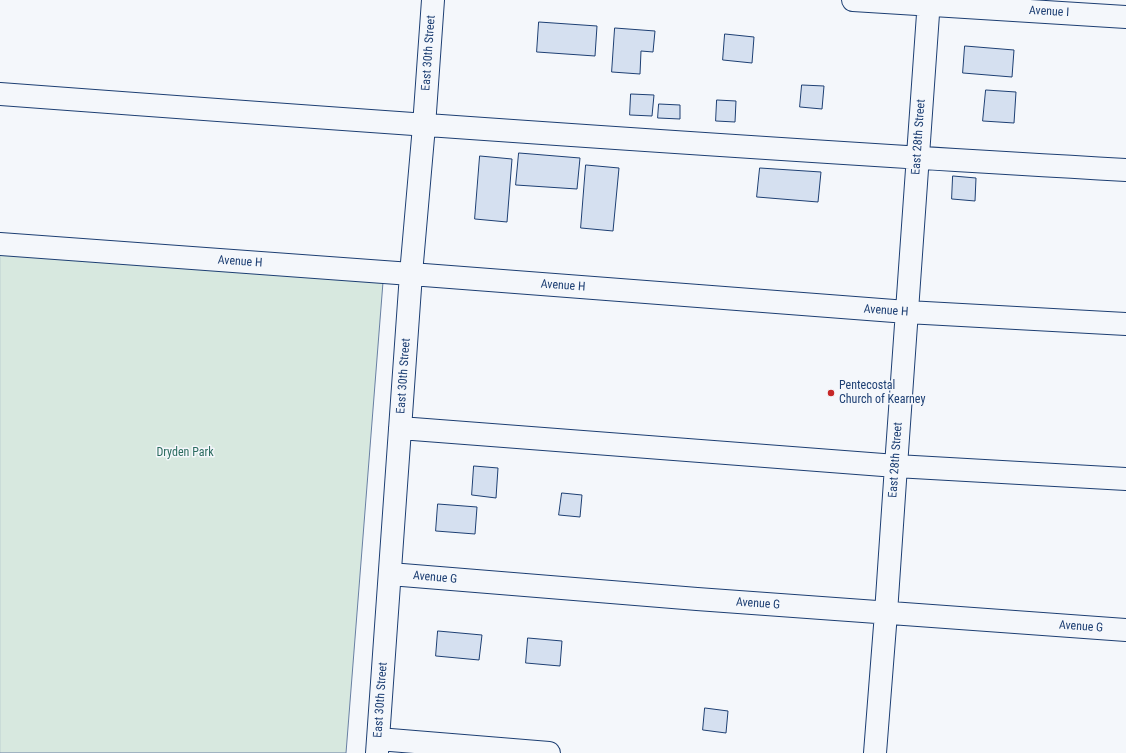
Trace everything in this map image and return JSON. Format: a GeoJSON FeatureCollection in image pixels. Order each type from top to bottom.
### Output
{"type":"FeatureCollection","features":[{"type":"Feature","properties":{"kind":"street","name":"East 30th Street"},"geometry":{"type":"LineString","coordinates":[[377,746],[411,274],[433,0]]}},
{"type":"Feature","properties":{"kind":"street","name":"Avenue I"},"geometry":{"type":"LineString","coordinates":[[853,0],[929,3],[1126,17]]}},
{"type":"Feature","properties":{"kind":"street","name":"East 28th Street"},"geometry":{"type":"LineString","coordinates":[[875,753],[929,3]]}},
{"type":"Feature","properties":{"kind":"street"},"geometry":{"type":"LineString","coordinates":[[0,94],[424,126],[1126,170]]}},
{"type":"Feature","properties":{"kind":"street","name":"Avenue H"},"geometry":{"type":"LineString","coordinates":[[0,244],[907,312],[1126,324]]}},
{"type":"Feature","properties":{"kind":"street"},"geometry":{"type":"LineString","coordinates":[[400,428],[896,466],[1126,479]]}},
{"type":"Feature","properties":{"kind":"street","name":"Avenue G"},"geometry":{"type":"LineString","coordinates":[[390,574],[690,599],[1126,630]]}},
{"type":"Feature","properties":{"kind":"street"},"geometry":{"type":"LineString","coordinates":[[377,746],[549,753]]}},
{"type":"Feature","properties":{"kind":"green space","name":"Dryden Park"},"geometry":{"type":"Polygon","coordinates":[[[0,252],[383,282],[346,753],[0,753],[0,252]]]}},
{"type":"Feature","properties":{"kind":"building"},"geometry":{"type":"Polygon","coordinates":[[[539,22],[597,26],[595,56],[537,52],[539,22]]]}},
{"type":"Feature","properties":{"kind":"building"},"geometry":{"type":"Polygon","coordinates":[[[615,28],[655,31],[653,52],[641,51],[640,74],[612,72],[615,28]]]}},
{"type":"Feature","properties":{"kind":"building"},"geometry":{"type":"Polygon","coordinates":[[[725,34],[754,37],[752,63],[723,60],[725,34]]]}},
{"type":"Feature","properties":{"kind":"building"},"geometry":{"type":"Polygon","coordinates":[[[965,46],[1014,50],[1012,77],[963,73],[965,46]]]}},
{"type":"Feature","properties":{"kind":"building"},"geometry":{"type":"Polygon","coordinates":[[[802,85],[824,86],[822,109],[800,107],[802,85]]]}},
{"type":"Feature","properties":{"kind":"building"},"geometry":{"type":"Polygon","coordinates":[[[986,90],[1016,92],[1014,123],[983,121],[986,90]]]}},
{"type":"Feature","properties":{"kind":"building"},"geometry":{"type":"Polygon","coordinates":[[[631,94],[654,95],[652,116],[630,115],[631,94]]]}},
{"type":"Feature","properties":{"kind":"building"},"geometry":{"type":"Polygon","coordinates":[[[717,100],[736,101],[735,122],[716,121],[717,100]]]}},
{"type":"Feature","properties":{"kind":"building"},"geometry":{"type":"Polygon","coordinates":[[[659,104],[680,105],[680,119],[658,118],[659,104]]]}},
{"type":"Feature","properties":{"kind":"building"},"geometry":{"type":"Polygon","coordinates":[[[519,153],[580,158],[577,189],[516,185],[519,153]]]}},
{"type":"Feature","properties":{"kind":"building"},"geometry":{"type":"Polygon","coordinates":[[[480,156],[512,159],[507,222],[475,219],[480,156]]]}},
{"type":"Feature","properties":{"kind":"building"},"geometry":{"type":"Polygon","coordinates":[[[586,165],[619,168],[613,231],[581,228],[586,165]]]}},
{"type":"Feature","properties":{"kind":"building"},"geometry":{"type":"Polygon","coordinates":[[[760,168],[821,172],[818,202],[757,197],[760,168]]]}},
{"type":"Feature","properties":{"kind":"building"},"geometry":{"type":"Polygon","coordinates":[[[953,176],[976,178],[975,201],[952,199],[953,176]]]}},
{"type":"Feature","properties":{"kind":"building"},"geometry":{"type":"Polygon","coordinates":[[[474,466],[498,468],[496,498],[472,495],[474,466]]]}},
{"type":"Feature","properties":{"kind":"building"},"geometry":{"type":"Polygon","coordinates":[[[562,493],[582,495],[580,517],[559,515],[562,493]]]}},
{"type":"Feature","properties":{"kind":"building"},"geometry":{"type":"Polygon","coordinates":[[[438,504],[477,507],[475,534],[436,531],[438,504]]]}},
{"type":"Feature","properties":{"kind":"building"},"geometry":{"type":"Polygon","coordinates":[[[438,631],[482,635],[479,660],[436,656],[438,631]]]}},
{"type":"Feature","properties":{"kind":"building"},"geometry":{"type":"Polygon","coordinates":[[[528,638],[562,641],[560,666],[526,663],[528,638]]]}},
{"type":"Feature","properties":{"kind":"building"},"geometry":{"type":"Polygon","coordinates":[[[705,708],[728,711],[726,733],[703,730],[705,708]]]}},
{"type":"Feature","properties":{"kind":"place","name":"Pentecostal Church of Kearney"},"geometry":{"type":"Point","coordinates":[831,393]}}]}
